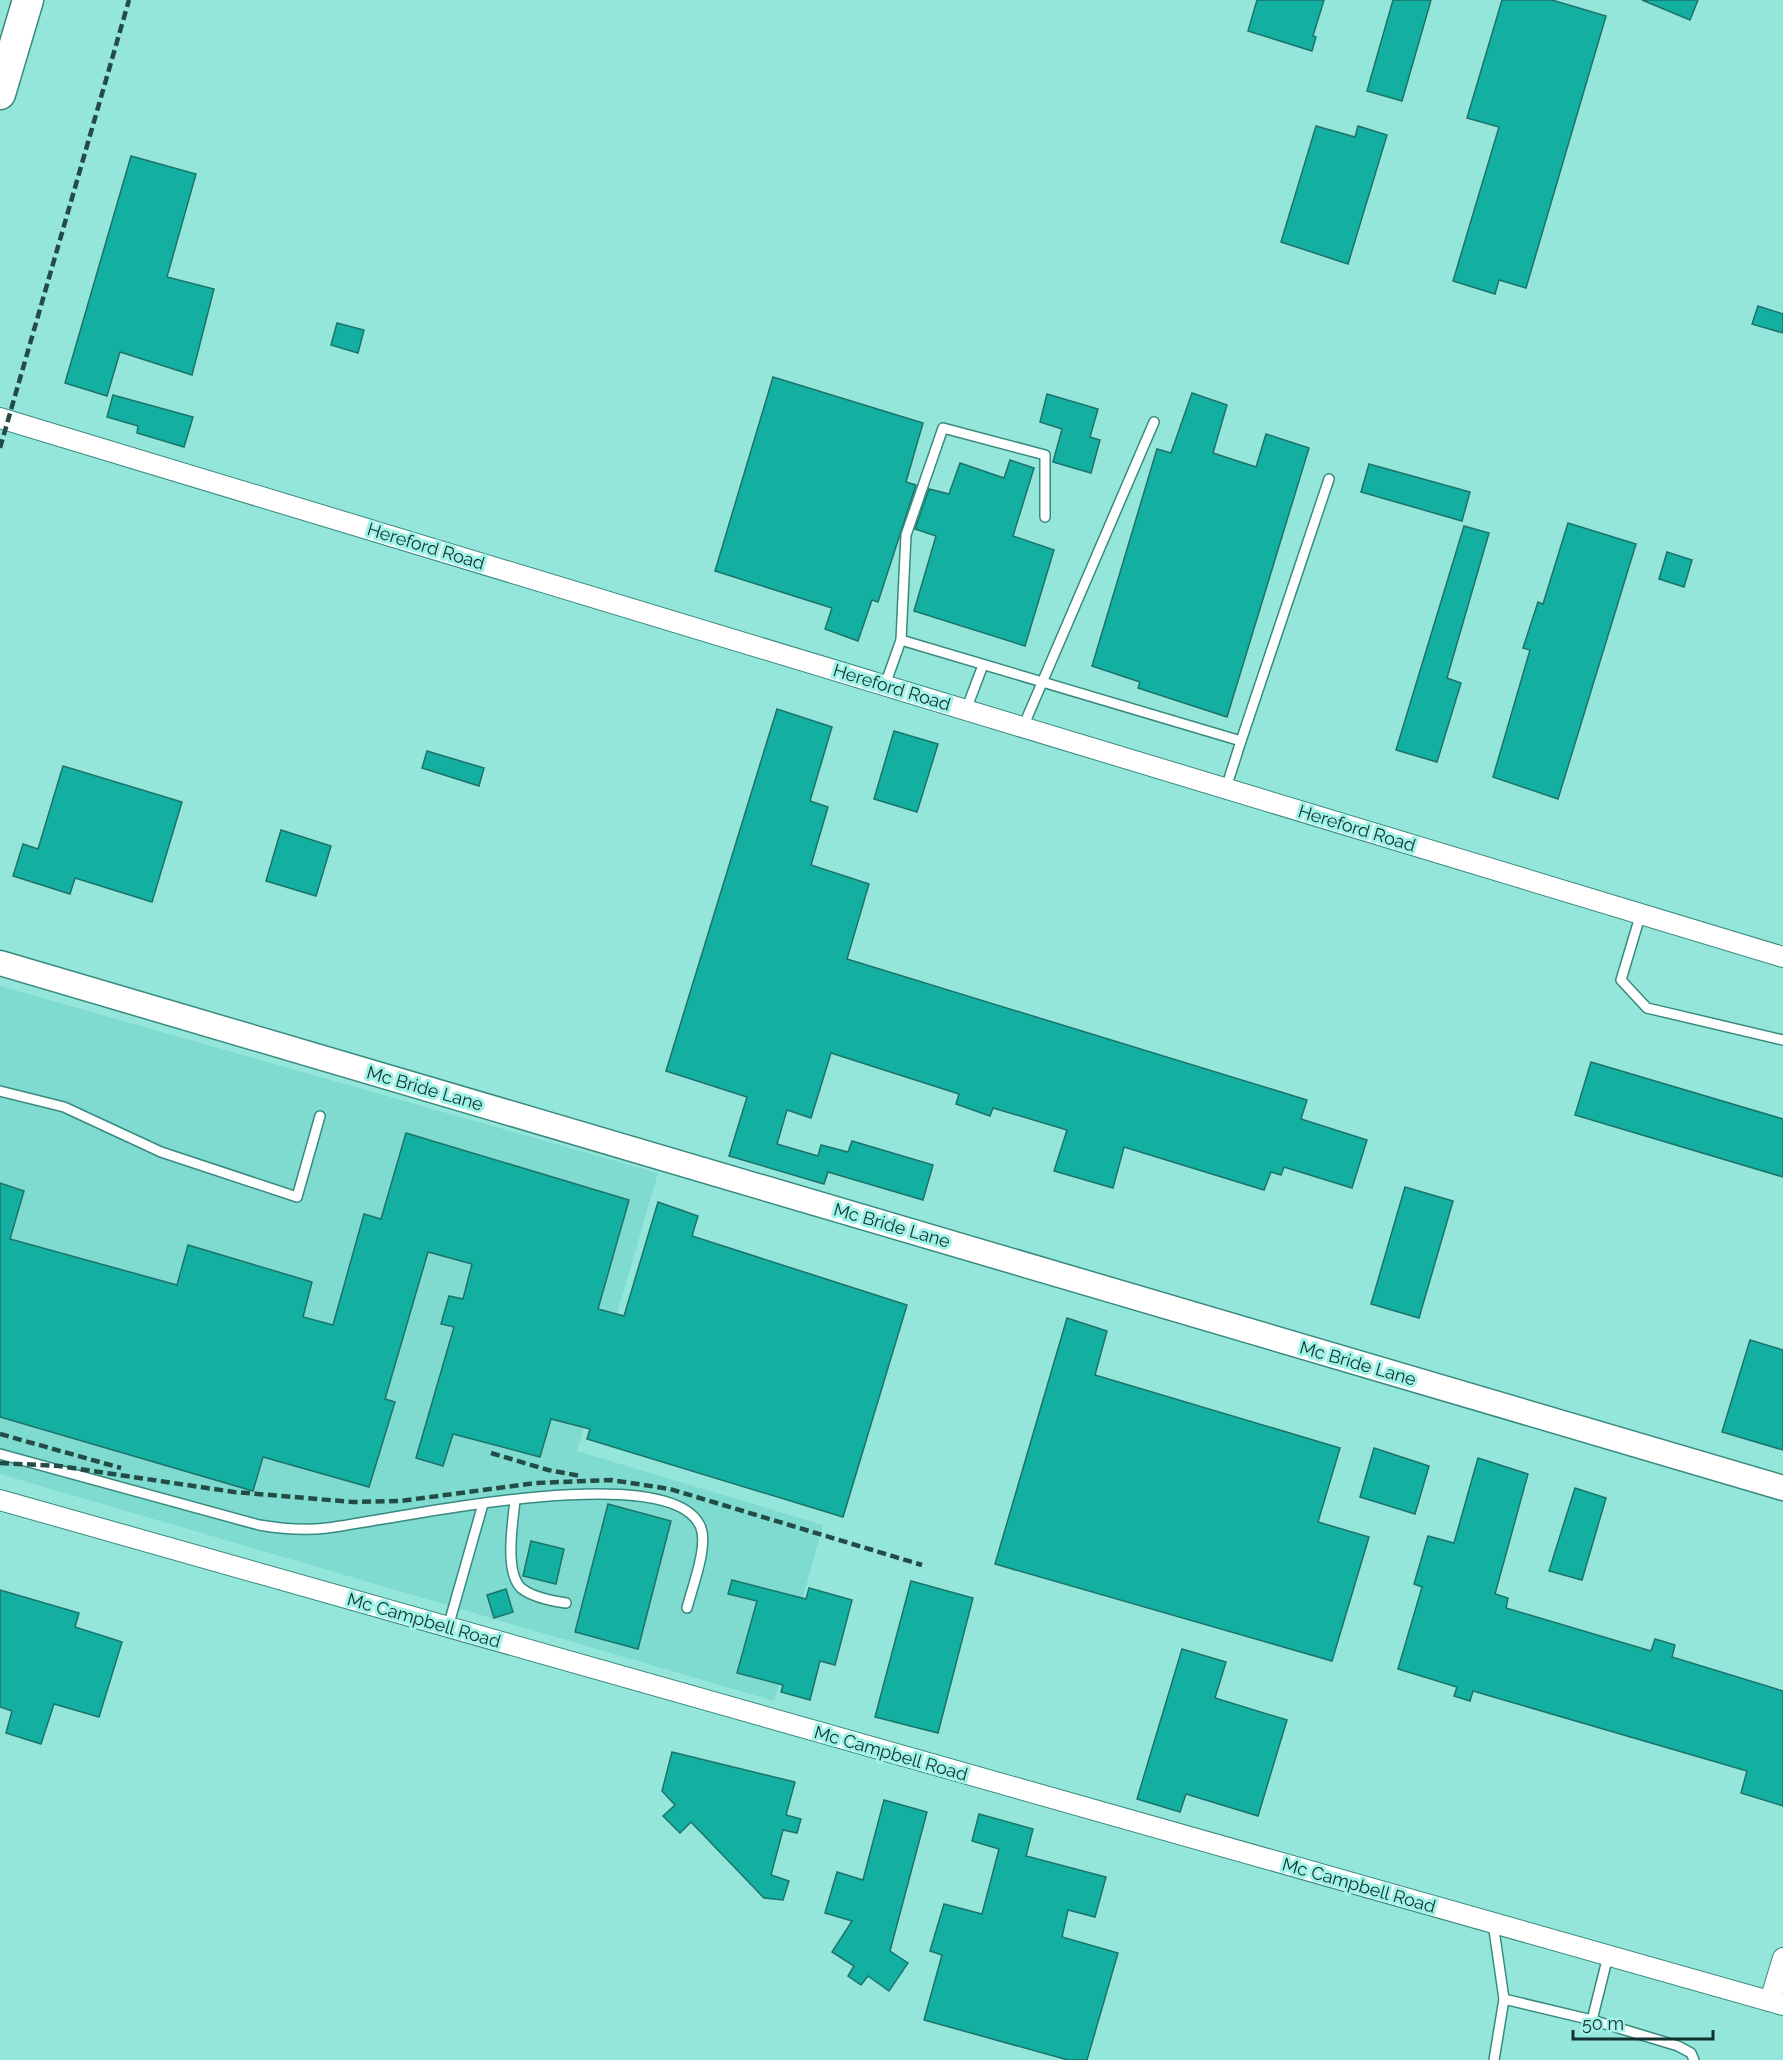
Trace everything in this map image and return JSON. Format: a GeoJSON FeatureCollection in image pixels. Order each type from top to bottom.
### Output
{"type":"FeatureCollection","features":[{"type":"Feature","properties":{"kind":"main road"},"geometry":{"type":"LineString","coordinates":[[0,94],[28,0]]}},
{"type":"Feature","properties":{"kind":"street","name":"Hereford Road"},"geometry":{"type":"LineString","coordinates":[[0,418],[1783,957]]}},
{"type":"Feature","properties":{"kind":"street","name":"Mc Bride Lane"},"geometry":{"type":"LineString","coordinates":[[0,963],[1783,1488]]}},
{"type":"Feature","properties":{"kind":"street","name":"Mc Campbell Road"},"geometry":{"type":"LineString","coordinates":[[0,1500],[1777,2003]]}},
{"type":"Feature","properties":{"kind":"street"},"geometry":{"type":"LineString","coordinates":[[1777,2003],[1783,1959]]}},
{"type":"Feature","properties":{"kind":"lane"},"geometry":{"type":"LineString","coordinates":[[1023,727],[1154,422]]}},
{"type":"Feature","properties":{"kind":"lane"},"geometry":{"type":"LineString","coordinates":[[885,685],[901,640],[906,535],[943,428],[1045,456],[1045,518]]}},
{"type":"Feature","properties":{"kind":"lane"},"geometry":{"type":"LineString","coordinates":[[1226,788],[1329,479]]}},
{"type":"Feature","properties":{"kind":"lane"},"geometry":{"type":"LineString","coordinates":[[901,640],[1240,741]]}},
{"type":"Feature","properties":{"kind":"lane"},"geometry":{"type":"LineString","coordinates":[[966,710],[983,665]]}},
{"type":"Feature","properties":{"kind":"lane"},"geometry":{"type":"LineString","coordinates":[[1641,913],[1621,980],[1647,1008],[1783,1040]]}},
{"type":"Feature","properties":{"kind":"lane"},"geometry":{"type":"LineString","coordinates":[[0,1091],[64,1107],[160,1152],[297,1197],[320,1116]]}},
{"type":"Feature","properties":{"kind":"lane"},"geometry":{"type":"LineString","coordinates":[[0,1454],[259,1526],[293,1531],[576,1493],[626,1495],[664,1501],[687,1510],[701,1528],[701,1553],[687,1608]]}},
{"type":"Feature","properties":{"kind":"lane"},"geometry":{"type":"LineString","coordinates":[[515,1500],[511,1550],[514,1575],[522,1588],[548,1600],[566,1603]]}},
{"type":"Feature","properties":{"kind":"lane"},"geometry":{"type":"LineString","coordinates":[[448,1627],[483,1504]]}},
{"type":"Feature","properties":{"kind":"lane"},"geometry":{"type":"LineString","coordinates":[[1493,1923],[1504,1999],[1494,2060]]}},
{"type":"Feature","properties":{"kind":"lane"},"geometry":{"type":"LineString","coordinates":[[1592,2020],[1608,1956]]}},
{"type":"Feature","properties":{"kind":"lane"},"geometry":{"type":"LineString","coordinates":[[1504,1999],[1592,2020],[1678,2046],[1691,2053],[1694,2060]]}},
{"type":"Feature","properties":{"kind":"shaded area"},"geometry":{"type":"Polygon","coordinates":[[[0,986],[658,1173],[577,1451],[823,1525],[774,1701],[0,1474],[0,986]]]}},
{"type":"Feature","properties":{"kind":"building"},"geometry":{"type":"Polygon","coordinates":[[[1257,0],[1324,0],[1313,36],[1316,37],[1312,51],[1248,31],[1257,0]]]}},
{"type":"Feature","properties":{"kind":"building"},"geometry":{"type":"Polygon","coordinates":[[[1393,0],[1431,0],[1402,101],[1367,91],[1393,0]]]}},
{"type":"Feature","properties":{"kind":"building"},"geometry":{"type":"Polygon","coordinates":[[[1502,0],[1552,0],[1606,16],[1526,288],[1499,280],[1495,294],[1453,281],[1499,127],[1467,118],[1502,0]]]}},
{"type":"Feature","properties":{"kind":"building"},"geometry":{"type":"Polygon","coordinates":[[[1642,0],[1698,0],[1690,20],[1642,0]]]}},
{"type":"Feature","properties":{"kind":"building"},"geometry":{"type":"Polygon","coordinates":[[[1316,126],[1355,137],[1358,126],[1387,135],[1348,264],[1281,242],[1316,126]]]}},
{"type":"Feature","properties":{"kind":"building"},"geometry":{"type":"Polygon","coordinates":[[[131,156],[196,174],[167,277],[214,289],[192,375],[120,352],[107,396],[65,383],[131,156]]]}},
{"type":"Feature","properties":{"kind":"building"},"geometry":{"type":"Polygon","coordinates":[[[1758,306],[1783,314],[1783,333],[1752,324],[1758,306]]]}},
{"type":"Feature","properties":{"kind":"building"},"geometry":{"type":"Polygon","coordinates":[[[337,323],[364,330],[358,353],[331,345],[337,323]]]}},
{"type":"Feature","properties":{"kind":"building"},"geometry":{"type":"Polygon","coordinates":[[[773,377],[923,423],[906,482],[916,485],[878,602],[872,600],[858,641],[825,629],[832,608],[715,571],[773,377]]]}},
{"type":"Feature","properties":{"kind":"building"},"geometry":{"type":"Polygon","coordinates":[[[1192,393],[1227,405],[1213,453],[1256,467],[1266,434],[1309,448],[1227,717],[1138,688],[1140,682],[1092,666],[1157,449],[1171,453],[1192,393]]]}},
{"type":"Feature","properties":{"kind":"building"},"geometry":{"type":"Polygon","coordinates":[[[1047,394],[1098,409],[1090,437],[1100,440],[1091,473],[1053,462],[1062,429],[1040,422],[1047,394]]]}},
{"type":"Feature","properties":{"kind":"building"},"geometry":{"type":"Polygon","coordinates":[[[113,395],[193,417],[184,447],[137,433],[138,426],[107,417],[113,395]]]}},
{"type":"Feature","properties":{"kind":"building"},"geometry":{"type":"Polygon","coordinates":[[[1010,460],[1034,468],[1013,536],[1054,550],[1025,646],[914,611],[936,536],[915,529],[929,489],[949,494],[960,463],[1004,478],[1010,460]]]}},
{"type":"Feature","properties":{"kind":"building"},"geometry":{"type":"Polygon","coordinates":[[[1369,464],[1470,492],[1462,521],[1361,492],[1369,464]]]}},
{"type":"Feature","properties":{"kind":"building"},"geometry":{"type":"Polygon","coordinates":[[[1568,523],[1636,544],[1558,799],[1493,777],[1530,650],[1523,648],[1538,602],[1543,604],[1568,523]]]}},
{"type":"Feature","properties":{"kind":"building"},"geometry":{"type":"Polygon","coordinates":[[[1464,526],[1489,533],[1447,678],[1461,683],[1437,762],[1396,750],[1464,526]]]}},
{"type":"Feature","properties":{"kind":"building"},"geometry":{"type":"Polygon","coordinates":[[[1667,552],[1692,560],[1684,587],[1659,579],[1667,552]]]}},
{"type":"Feature","properties":{"kind":"building"},"geometry":{"type":"Polygon","coordinates":[[[777,709],[832,727],[810,801],[828,807],[811,865],[869,884],[847,959],[1307,1100],[1301,1119],[1367,1140],[1352,1188],[1284,1167],[1281,1175],[1271,1172],[1264,1190],[1124,1147],[1113,1188],[1054,1171],[1067,1130],[993,1108],[990,1116],[956,1104],[959,1094],[831,1053],[811,1118],[787,1110],[777,1144],[818,1156],[821,1145],[848,1152],[852,1141],[933,1165],[923,1200],[828,1172],[824,1184],[729,1156],[747,1097],[666,1071],[777,709]]]}},
{"type":"Feature","properties":{"kind":"building"},"geometry":{"type":"Polygon","coordinates":[[[894,731],[938,744],[917,812],[874,799],[894,731]]]}},
{"type":"Feature","properties":{"kind":"building"},"geometry":{"type":"Polygon","coordinates":[[[427,751],[484,768],[479,786],[422,768],[427,751]]]}},
{"type":"Feature","properties":{"kind":"building"},"geometry":{"type":"Polygon","coordinates":[[[63,766],[182,802],[152,902],[75,878],[70,894],[13,876],[23,844],[38,849],[63,766]]]}},
{"type":"Feature","properties":{"kind":"building"},"geometry":{"type":"Polygon","coordinates":[[[281,830],[331,846],[316,896],[266,881],[281,830]]]}},
{"type":"Feature","properties":{"kind":"building"},"geometry":{"type":"Polygon","coordinates":[[[1591,1062],[1783,1119],[1783,1177],[1575,1115],[1591,1062]]]}},
{"type":"Feature","properties":{"kind":"building"},"geometry":{"type":"Polygon","coordinates":[[[406,1133],[629,1200],[598,1309],[624,1316],[658,1202],[698,1216],[692,1236],[907,1305],[843,1517],[587,1439],[590,1429],[551,1419],[540,1457],[453,1434],[443,1466],[416,1458],[454,1327],[441,1324],[449,1296],[463,1299],[472,1264],[428,1252],[385,1399],[395,1402],[369,1487],[263,1457],[253,1491],[0,1417],[0,1183],[24,1191],[10,1239],[177,1285],[188,1245],[312,1282],[303,1317],[333,1325],[364,1214],[381,1219],[406,1133]]]}},
{"type":"Feature","properties":{"kind":"building"},"geometry":{"type":"Polygon","coordinates":[[[1405,1187],[1453,1201],[1419,1318],[1371,1304],[1405,1187]]]}},
{"type":"Feature","properties":{"kind":"building"},"geometry":{"type":"Polygon","coordinates":[[[1067,1318],[1107,1331],[1095,1375],[1340,1448],[1318,1522],[1369,1537],[1332,1661],[995,1564],[1067,1318]]]}},
{"type":"Feature","properties":{"kind":"building"},"geometry":{"type":"Polygon","coordinates":[[[1750,1340],[1783,1350],[1783,1450],[1722,1432],[1750,1340]]]}},
{"type":"Feature","properties":{"kind":"building"},"geometry":{"type":"Polygon","coordinates":[[[1374,1448],[1429,1466],[1415,1514],[1360,1497],[1374,1448]]]}},
{"type":"Feature","properties":{"kind":"building"},"geometry":{"type":"Polygon","coordinates":[[[1478,1458],[1528,1474],[1495,1594],[1508,1598],[1506,1608],[1651,1651],[1655,1639],[1675,1645],[1672,1657],[1783,1691],[1783,1806],[1741,1793],[1747,1771],[1473,1691],[1470,1701],[1454,1696],[1457,1687],[1398,1669],[1422,1587],[1414,1584],[1428,1536],[1454,1543],[1478,1458]]]}},
{"type":"Feature","properties":{"kind":"building"},"geometry":{"type":"Polygon","coordinates":[[[1575,1488],[1606,1498],[1582,1580],[1549,1571],[1575,1488]]]}},
{"type":"Feature","properties":{"kind":"building"},"geometry":{"type":"Polygon","coordinates":[[[608,1504],[671,1521],[638,1649],[575,1632],[608,1504]]]}},
{"type":"Feature","properties":{"kind":"building"},"geometry":{"type":"Polygon","coordinates":[[[531,1541],[564,1549],[556,1584],[523,1576],[531,1541]]]}},
{"type":"Feature","properties":{"kind":"building"},"geometry":{"type":"Polygon","coordinates":[[[732,1580],[806,1599],[809,1588],[852,1600],[835,1665],[820,1661],[810,1700],[781,1692],[783,1685],[737,1673],[757,1601],[728,1594],[732,1580]]]}},
{"type":"Feature","properties":{"kind":"building"},"geometry":{"type":"Polygon","coordinates":[[[911,1581],[973,1598],[938,1733],[875,1717],[911,1581]]]}},
{"type":"Feature","properties":{"kind":"building"},"geometry":{"type":"Polygon","coordinates":[[[506,1589],[513,1612],[494,1618],[487,1595],[506,1589]]]}},
{"type":"Feature","properties":{"kind":"building"},"geometry":{"type":"Polygon","coordinates":[[[0,1590],[79,1613],[75,1627],[122,1642],[99,1717],[54,1704],[41,1744],[6,1733],[12,1711],[0,1707],[0,1590]]]}},
{"type":"Feature","properties":{"kind":"building"},"geometry":{"type":"Polygon","coordinates":[[[1182,1649],[1226,1662],[1215,1698],[1287,1720],[1258,1816],[1186,1794],[1180,1812],[1137,1799],[1182,1649]]]}},
{"type":"Feature","properties":{"kind":"building"},"geometry":{"type":"Polygon","coordinates":[[[672,1752],[795,1782],[786,1815],[801,1819],[797,1833],[783,1830],[771,1875],[789,1881],[783,1900],[764,1898],[691,1822],[680,1833],[663,1816],[675,1805],[662,1791],[672,1752]]]}},
{"type":"Feature","properties":{"kind":"building"},"geometry":{"type":"Polygon","coordinates":[[[884,1800],[927,1812],[890,1951],[908,1963],[889,1991],[868,1976],[861,1985],[848,1976],[854,1966],[832,1952],[852,1921],[825,1913],[837,1872],[863,1880],[884,1800]]]}},
{"type":"Feature","properties":{"kind":"building"},"geometry":{"type":"Polygon","coordinates":[[[979,1814],[1033,1829],[1026,1856],[1106,1877],[1095,1917],[1068,1910],[1062,1937],[1118,1953],[1087,2060],[1068,2060],[924,2020],[942,1955],[930,1951],[944,1904],[982,1914],[999,1849],[972,1841],[979,1814]]]}},
{"type":"Feature","properties":{"kind":"railway"},"geometry":{"type":"LineString","coordinates":[[0,448],[129,0]]}},
{"type":"Feature","properties":{"kind":"railway"},"geometry":{"type":"LineString","coordinates":[[0,1434],[121,1468]]}},
{"type":"Feature","properties":{"kind":"railway"},"geometry":{"type":"LineString","coordinates":[[491,1453],[548,1470],[581,1476]]}},
{"type":"Feature","properties":{"kind":"railway"},"geometry":{"type":"LineString","coordinates":[[0,1463],[59,1466],[234,1492],[353,1502],[400,1501],[536,1483],[611,1480],[670,1489],[922,1565]]}}]}
